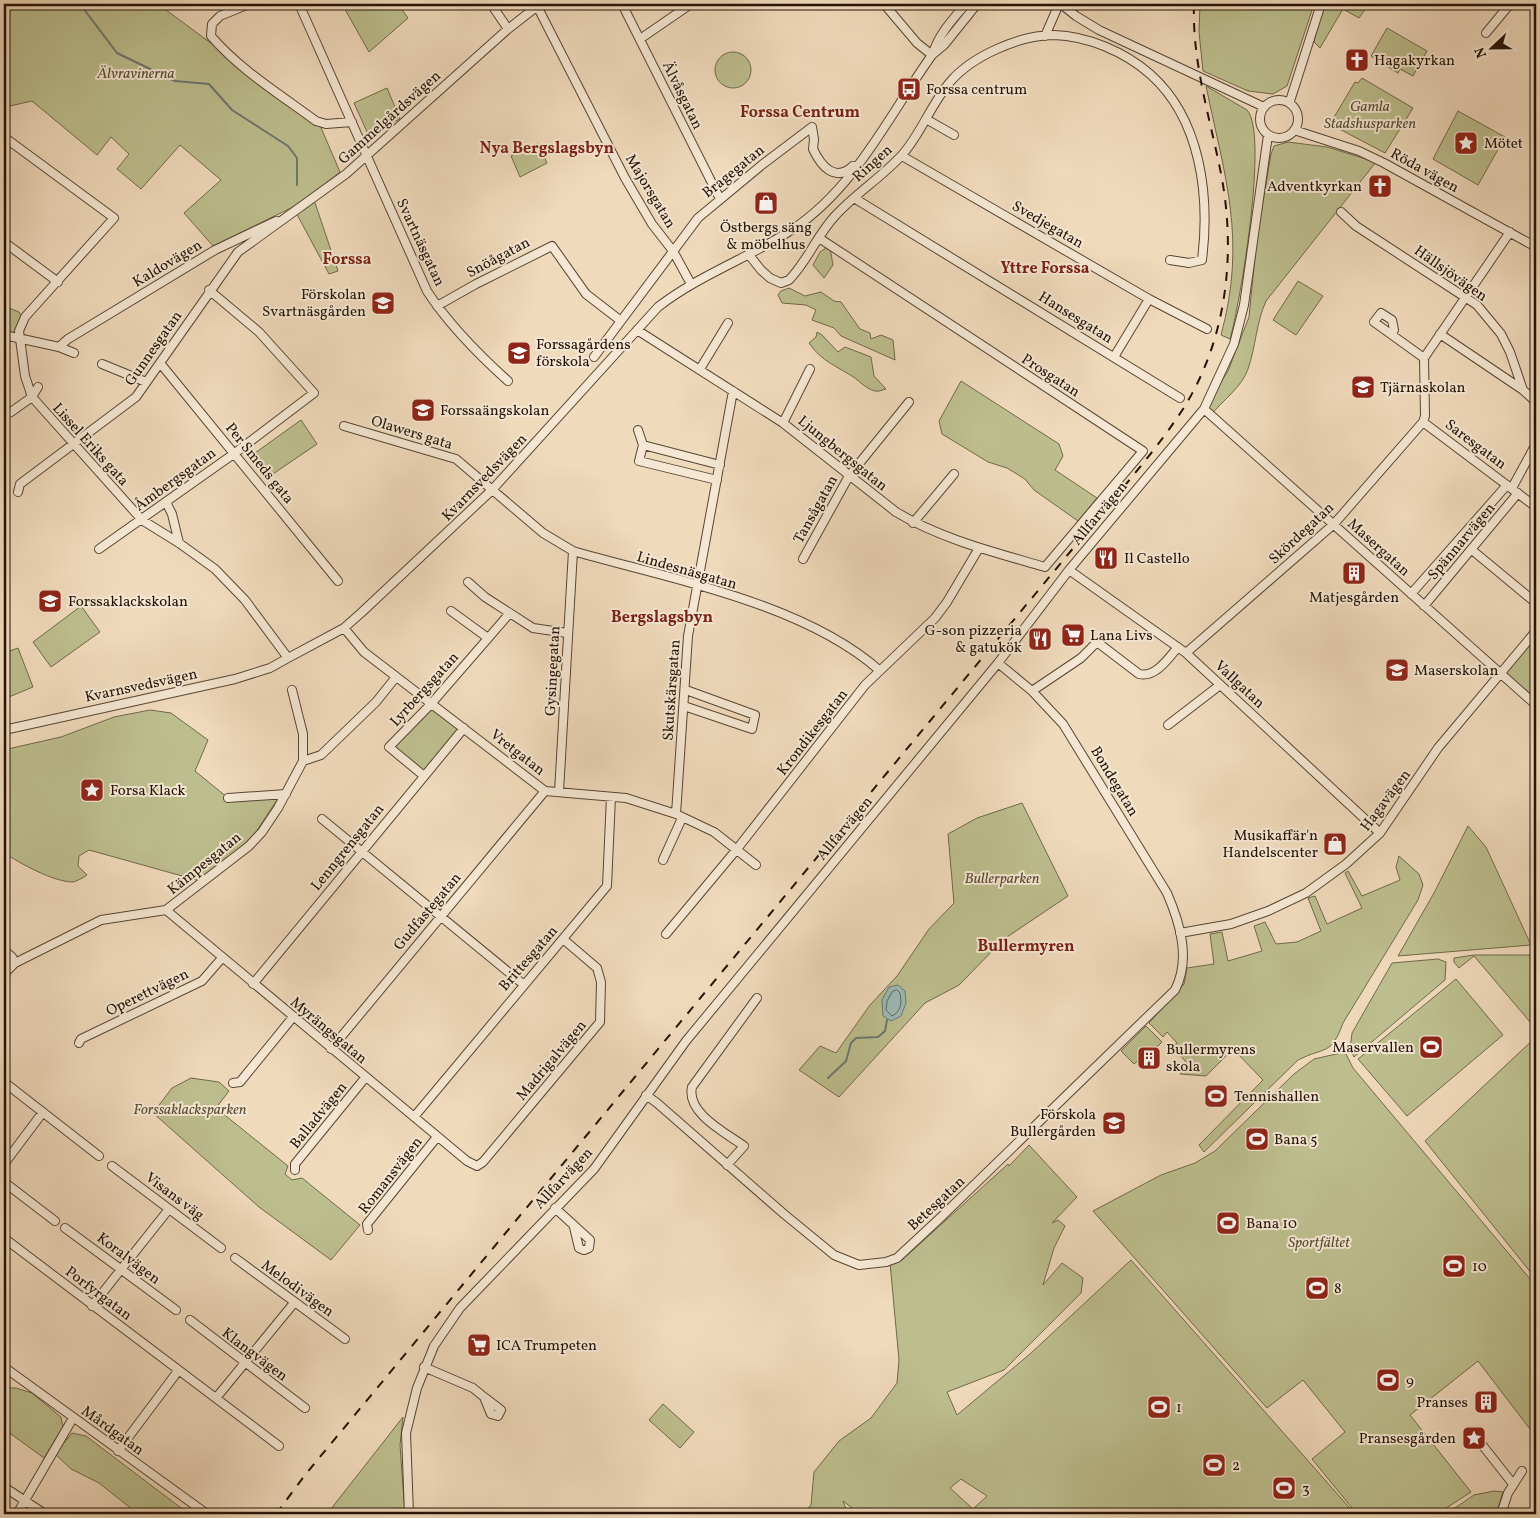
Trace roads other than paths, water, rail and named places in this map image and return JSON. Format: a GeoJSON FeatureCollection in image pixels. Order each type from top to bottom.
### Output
{"type":"FeatureCollection","features":[{"type":"Feature","properties":{"kind":"street"},"geometry":{"type":"LineString","coordinates":[[249,4],[220,16],[212,24],[211,36],[266,85],[316,121],[326,124],[352,122]]}},
{"type":"Feature","properties":{"kind":"street","name":"Svartnäsgatan"},"geometry":{"type":"LineString","coordinates":[[299,4],[414,266],[437,306],[481,356],[508,381]]}},
{"type":"Feature","properties":{"kind":"street"},"geometry":{"type":"LineString","coordinates":[[491,4],[508,29]]}},
{"type":"Feature","properties":{"kind":"street","name":"Gammelgårdsvägen"},"geometry":{"type":"LineString","coordinates":[[249,242],[294,213],[367,156],[538,4]]}},
{"type":"Feature","properties":{"kind":"street","name":"Majorsgatan"},"geometry":{"type":"LineString","coordinates":[[538,4],[625,178],[652,224],[673,251],[690,284]]}},
{"type":"Feature","properties":{"kind":"street","name":"Älvåsgatan"},"geometry":{"type":"LineString","coordinates":[[622,4],[720,199]]}},
{"type":"Feature","properties":{"kind":"street"},"geometry":{"type":"LineString","coordinates":[[640,40],[691,4]]}},
{"type":"Feature","properties":{"kind":"street"},"geometry":{"type":"LineString","coordinates":[[884,4],[917,43],[932,55]]}},
{"type":"Feature","properties":{"kind":"street","name":"Kvarnsvedsvägen"},"geometry":{"type":"LineString","coordinates":[[932,55],[936,41],[966,4]]}},
{"type":"Feature","properties":{"kind":"street","name":"Kvarnsvedsvägen"},"geometry":{"type":"LineString","coordinates":[[4,730],[235,679],[270,668],[344,628],[399,580],[492,490],[658,307],[690,284],[749,255],[793,229],[813,214],[842,185],[867,152],[932,55],[944,45],[977,4]]}},
{"type":"Feature","properties":{"kind":"street"},"geometry":{"type":"LineString","coordinates":[[1045,36],[1060,4],[1098,30],[1264,107]]}},
{"type":"Feature","properties":{"kind":"street"},"geometry":{"type":"LineString","coordinates":[[1290,101],[1321,4]]}},
{"type":"Feature","properties":{"kind":"street"},"geometry":{"type":"LineString","coordinates":[[1486,33],[1510,4]]}},
{"type":"Feature","properties":{"kind":"street","name":"Ringen"},"geometry":{"type":"LineString","coordinates":[[749,255],[770,278],[781,283],[792,277],[835,216],[902,156],[949,83],[964,68],[1000,48],[1054,35],[1079,38],[1120,52],[1156,80],[1182,113],[1193,140],[1200,173],[1205,232],[1202,260],[1190,263],[1170,260]]}},
{"type":"Feature","properties":{"kind":"street"},"geometry":{"type":"LineString","coordinates":[[1270,101],[1290,101],[1297,109],[1299,123],[1284,138],[1268,136],[1262,128],[1260,120],[1260,114],[1264,107],[1270,101]]}},
{"type":"Feature","properties":{"kind":"street"},"geometry":{"type":"LineString","coordinates":[[926,119],[954,134]]}},
{"type":"Feature","properties":{"kind":"street","name":"Bragegatan"},"geometry":{"type":"LineString","coordinates":[[594,358],[698,218],[812,127],[813,149],[827,170],[835,173],[846,172],[867,152]]}},
{"type":"Feature","properties":{"kind":"street","name":"Röda vägen"},"geometry":{"type":"LineString","coordinates":[[1294,130],[1359,151],[1384,163],[1536,247]]}},
{"type":"Feature","properties":{"kind":"street","name":"Allfarvägen"},"geometry":{"type":"LineString","coordinates":[[409,1514],[406,1433],[416,1388],[434,1346],[460,1308],[554,1208],[594,1169],[686,1041],[998,663],[1069,570],[1204,409],[1234,344],[1244,305],[1268,136]]}},
{"type":"Feature","properties":{"kind":"street"},"geometry":{"type":"LineString","coordinates":[[4,137],[114,218],[25,317],[19,331],[25,376],[32,397]]}},
{"type":"Feature","properties":{"kind":"street","name":"Svedjegatan"},"geometry":{"type":"LineString","coordinates":[[902,156],[1149,299],[1207,329]]}},
{"type":"Feature","properties":{"kind":"street","name":"Hansesgatan"},"geometry":{"type":"LineString","coordinates":[[854,198],[1180,398]]}},
{"type":"Feature","properties":{"kind":"street","name":"Hällsjövägen"},"geometry":{"type":"LineString","coordinates":[[1341,212],[1356,226],[1477,305],[1501,334],[1510,352],[1523,390],[1536,402]]}},
{"type":"Feature","properties":{"kind":"street","name":"Kaldovägen"},"geometry":{"type":"LineString","coordinates":[[59,347],[68,339],[215,250],[247,233],[294,213]]}},
{"type":"Feature","properties":{"kind":"street"},"geometry":{"type":"LineString","coordinates":[[1422,422],[1425,416],[1424,358],[1510,232]]}},
{"type":"Feature","properties":{"kind":"street","name":"Prosgatan"},"geometry":{"type":"LineString","coordinates":[[819,238],[1143,451],[1045,567]]}},
{"type":"Feature","properties":{"kind":"street"},"geometry":{"type":"LineString","coordinates":[[4,242],[58,282]]}},
{"type":"Feature","properties":{"kind":"street","name":"Gunnesgatan"},"geometry":{"type":"LineString","coordinates":[[18,492],[20,484],[120,411],[136,397],[226,266],[249,242]]}},
{"type":"Feature","properties":{"kind":"street","name":"Snöågatan"},"geometry":{"type":"LineString","coordinates":[[437,306],[552,246],[586,294],[621,320]]}},
{"type":"Feature","properties":{"kind":"street","name":"Åmbergsgatan"},"geometry":{"type":"LineString","coordinates":[[99,549],[142,520],[314,393],[259,332],[209,290]]}},
{"type":"Feature","properties":{"kind":"street"},"geometry":{"type":"LineString","coordinates":[[1114,357],[1149,299]]}},
{"type":"Feature","properties":{"kind":"street"},"geometry":{"type":"LineString","coordinates":[[700,370],[728,323]]}},
{"type":"Feature","properties":{"kind":"street","name":"Ljungbergsgatan"},"geometry":{"type":"LineString","coordinates":[[638,330],[783,423],[896,512],[914,522],[979,548],[1045,567]]}},
{"type":"Feature","properties":{"kind":"street"},"geometry":{"type":"LineString","coordinates":[[1392,334],[1424,358]]}},
{"type":"Feature","properties":{"kind":"street"},"geometry":{"type":"LineString","coordinates":[[1440,334],[1523,390]]}},
{"type":"Feature","properties":{"kind":"street"},"geometry":{"type":"LineString","coordinates":[[4,335],[59,347],[74,353]]}},
{"type":"Feature","properties":{"kind":"street","name":"Per Smeds gata"},"geometry":{"type":"LineString","coordinates":[[160,363],[338,580]]}},
{"type":"Feature","properties":{"kind":"street"},"geometry":{"type":"LineString","coordinates":[[102,364],[146,382]]}},
{"type":"Feature","properties":{"kind":"street"},"geometry":{"type":"LineString","coordinates":[[783,423],[810,369]]}},
{"type":"Feature","properties":{"kind":"street"},"geometry":{"type":"LineString","coordinates":[[4,415],[32,397],[38,388]]}},
{"type":"Feature","properties":{"kind":"street","name":"Skutskärsgatan"},"geometry":{"type":"LineString","coordinates":[[663,860],[679,816],[688,636],[733,391]]}},
{"type":"Feature","properties":{"kind":"street","name":"Lissel Eriks gata"},"geometry":{"type":"LineString","coordinates":[[32,397],[142,520],[179,542],[215,569],[245,600],[288,658]]}},
{"type":"Feature","properties":{"kind":"street","name":"Tansågatan"},"geometry":{"type":"LineString","coordinates":[[803,559],[849,476],[909,402]]}},
{"type":"Feature","properties":{"kind":"street","name":"Masergatan"},"geometry":{"type":"LineString","coordinates":[[1204,409],[1536,705]]}},
{"type":"Feature","properties":{"kind":"street","name":"Saresgatan"},"geometry":{"type":"LineString","coordinates":[[1422,422],[1536,507]]}},
{"type":"Feature","properties":{"kind":"street","name":"Skördegatan"},"geometry":{"type":"LineString","coordinates":[[1186,653],[1334,524],[1422,422]]}},
{"type":"Feature","properties":{"kind":"street","name":"Olawers gata"},"geometry":{"type":"LineString","coordinates":[[344,426],[456,459],[492,490]]}},
{"type":"Feature","properties":{"kind":"street"},"geometry":{"type":"LineString","coordinates":[[638,430],[643,445],[639,462],[717,480]]}},
{"type":"Feature","properties":{"kind":"street","name":"Spännarvägen"},"geometry":{"type":"LineString","coordinates":[[1424,606],[1472,550],[1512,489],[1536,444]]}},
{"type":"Feature","properties":{"kind":"street"},"geometry":{"type":"LineString","coordinates":[[643,445],[720,465]]}},
{"type":"Feature","properties":{"kind":"street"},"geometry":{"type":"LineString","coordinates":[[914,522],[954,474]]}},
{"type":"Feature","properties":{"kind":"street","name":"Spännarvägen"},"geometry":{"type":"LineString","coordinates":[[1411,594],[1512,489]]}},
{"type":"Feature","properties":{"kind":"street","name":"Lindesnäsgatan"},"geometry":{"type":"LineString","coordinates":[[492,490],[543,533],[573,551],[777,611],[807,624],[865,658],[879,670]]}},
{"type":"Feature","properties":{"kind":"street"},"geometry":{"type":"LineString","coordinates":[[166,502],[172,514],[179,542]]}},
{"type":"Feature","properties":{"kind":"street","name":"Krondikesgatan"},"geometry":{"type":"LineString","coordinates":[[666,934],[737,850],[865,684],[935,618],[947,602],[979,548]]}},
{"type":"Feature","properties":{"kind":"street"},"geometry":{"type":"LineString","coordinates":[[1472,550],[1536,603]]}},
{"type":"Feature","properties":{"kind":"street","name":"Gysingegatan"},"geometry":{"type":"LineString","coordinates":[[559,792],[573,551]]}},
{"type":"Feature","properties":{"kind":"street","name":"Vallgatan"},"geometry":{"type":"LineString","coordinates":[[1069,570],[1186,653],[1380,833]]}},
{"type":"Feature","properties":{"kind":"street"},"geometry":{"type":"LineString","coordinates":[[468,582],[509,614],[533,628],[567,633]]}},
{"type":"Feature","properties":{"kind":"street"},"geometry":{"type":"LineString","coordinates":[[451,611],[488,638]]}},
{"type":"Feature","properties":{"kind":"street","name":"Lyrbergsgatan"},"geometry":{"type":"LineString","coordinates":[[424,776],[389,747],[431,704],[509,614]]}},
{"type":"Feature","properties":{"kind":"street","name":"Vretgatan"},"geometry":{"type":"LineString","coordinates":[[344,628],[364,652],[545,791],[626,798],[679,816],[714,832],[756,864]]}},
{"type":"Feature","properties":{"kind":"street","name":"Hagavägen"},"geometry":{"type":"LineString","coordinates":[[1180,933],[1231,924],[1268,911],[1306,893],[1333,875],[1380,833],[1438,748],[1536,631]]}},
{"type":"Feature","properties":{"kind":"street"},"geometry":{"type":"LineString","coordinates":[[1032,691],[1081,658],[1097,642],[1139,674],[1147,676],[1153,673],[1178,647]]}},
{"type":"Feature","properties":{"kind":"street","name":"Bondegatan"},"geometry":{"type":"LineString","coordinates":[[998,663],[1032,691],[1063,724],[1167,893],[1178,918],[1180,933]]}},
{"type":"Feature","properties":{"kind":"street"},"geometry":{"type":"LineString","coordinates":[[303,761],[321,755],[364,715],[396,677]]}},
{"type":"Feature","properties":{"kind":"street"},"geometry":{"type":"LineString","coordinates":[[1168,725],[1220,685]]}},
{"type":"Feature","properties":{"kind":"street","name":"Kämpesgatan"},"geometry":{"type":"LineString","coordinates":[[4,974],[15,963],[101,920],[166,910],[248,846],[262,832],[286,794],[303,761],[302,734],[292,690]]}},
{"type":"Feature","properties":{"kind":"street"},"geometry":{"type":"LineString","coordinates":[[684,706],[752,729],[755,716],[686,690]]}},
{"type":"Feature","properties":{"kind":"street","name":"Lenngrensgatan"},"geometry":{"type":"LineString","coordinates":[[253,984],[464,728]]}},
{"type":"Feature","properties":{"kind":"street","name":"Gudfastegatan"},"geometry":{"type":"LineString","coordinates":[[331,1049],[545,791]]}},
{"type":"Feature","properties":{"kind":"street"},"geometry":{"type":"LineString","coordinates":[[228,798],[286,794]]}},
{"type":"Feature","properties":{"kind":"street","name":"Brittesgatan"},"geometry":{"type":"LineString","coordinates":[[414,1117],[523,984],[607,886],[611,797]]}},
{"type":"Feature","properties":{"kind":"street"},"geometry":{"type":"LineString","coordinates":[[322,819],[523,984]]}},
{"type":"Feature","properties":{"kind":"street","name":"Myrängsgatan"},"geometry":{"type":"LineString","coordinates":[[166,910],[365,1078],[477,1166]]}},
{"type":"Feature","properties":{"kind":"street","name":"Betesgatan"},"geometry":{"type":"LineString","coordinates":[[646,1095],[658,1103],[784,1214],[844,1260],[859,1265],[873,1265],[897,1258],[1167,999],[1180,980],[1183,962],[1180,933]]}},
{"type":"Feature","properties":{"kind":"street","name":"Madrigalvägen"},"geometry":{"type":"LineString","coordinates":[[477,1166],[483,1162],[600,1022],[601,982],[597,968],[563,939]]}},
{"type":"Feature","properties":{"kind":"street"},"geometry":{"type":"LineString","coordinates":[[4,950],[12,957],[15,963]]}},
{"type":"Feature","properties":{"kind":"street","name":"Operettvägen"},"geometry":{"type":"LineString","coordinates":[[79,1043],[81,1038],[202,981],[222,958]]}},
{"type":"Feature","properties":{"kind":"street"},"geometry":{"type":"LineString","coordinates":[[727,1165],[744,1146],[704,1116],[692,1102],[692,1087],[757,998]]}},
{"type":"Feature","properties":{"kind":"street"},"geometry":{"type":"LineString","coordinates":[[233,1083],[240,1082],[293,1017]]}},
{"type":"Feature","properties":{"kind":"street","name":"Balladvägen"},"geometry":{"type":"LineString","coordinates":[[295,1170],[295,1164],[365,1078]]}},
{"type":"Feature","properties":{"kind":"street"},"geometry":{"type":"LineString","coordinates":[[4,1082],[99,1156]]}},
{"type":"Feature","properties":{"kind":"street"},"geometry":{"type":"LineString","coordinates":[[4,1164],[43,1112]]}},
{"type":"Feature","properties":{"kind":"street","name":"Romansvägen"},"geometry":{"type":"LineString","coordinates":[[368,1230],[368,1224],[438,1137]]}},
{"type":"Feature","properties":{"kind":"street","name":"Visans väg"},"geometry":{"type":"LineString","coordinates":[[112,1166],[221,1248]]}},
{"type":"Feature","properties":{"kind":"street"},"geometry":{"type":"LineString","coordinates":[[4,1182],[55,1220]]}},
{"type":"Feature","properties":{"kind":"street"},"geometry":{"type":"LineString","coordinates":[[92,1306],[169,1208]]}},
{"type":"Feature","properties":{"kind":"street"},"geometry":{"type":"LineString","coordinates":[[554,1208],[574,1227]]}},
{"type":"Feature","properties":{"kind":"street","name":"Koralvägen"},"geometry":{"type":"LineString","coordinates":[[65,1228],[176,1310]]}},
{"type":"Feature","properties":{"kind":"street","name":"Porfyrgatan"},"geometry":{"type":"LineString","coordinates":[[4,1238],[280,1446]]}},
{"type":"Feature","properties":{"kind":"street","name":"Melodivägen"},"geometry":{"type":"LineString","coordinates":[[235,1258],[345,1339]]}},
{"type":"Feature","properties":{"kind":"street"},"geometry":{"type":"LineString","coordinates":[[216,1398],[294,1303]]}},
{"type":"Feature","properties":{"kind":"street","name":"Klangvägen"},"geometry":{"type":"LineString","coordinates":[[190,1320],[244,1364],[305,1408]]}},
{"type":"Feature","properties":{"kind":"street","name":"Mårdgatan"},"geometry":{"type":"LineString","coordinates":[[4,1367],[207,1514]]}},
{"type":"Feature","properties":{"kind":"street"},"geometry":{"type":"LineString","coordinates":[[424,1368],[473,1388],[484,1397]]}},
{"type":"Feature","properties":{"kind":"street"},"geometry":{"type":"LineString","coordinates":[[118,1450],[178,1371]]}},
{"type":"Feature","properties":{"kind":"street"},"geometry":{"type":"LineString","coordinates":[[17,1514],[73,1418]]}},
{"type":"Feature","properties":{"kind":"street"},"geometry":{"type":"LineString","coordinates":[[1483,1446],[1513,1484]]}},
{"type":"Feature","properties":{"kind":"street"},"geometry":{"type":"LineString","coordinates":[[1501,1514],[1513,1484],[1522,1471]]}},
{"type":"Feature","properties":{"kind":"street"},"geometry":{"type":"LineString","coordinates":[[4,1487],[45,1514]]}},
{"type":"Feature","properties":{"kind":"water"},"geometry":{"type":"Polygon","coordinates":[[[898,985],[905,991],[906,1003],[901,1016],[891,1021],[883,1016],[882,1000],[889,987],[898,985]]]}},
{"type":"Feature","properties":{"kind":"waterway"},"geometry":{"type":"LineString","coordinates":[[80,4],[117,53],[175,81],[209,84],[232,110],[288,146],[297,158],[297,185]]}},
{"type":"Feature","properties":{"kind":"waterway"},"geometry":{"type":"LineString","coordinates":[[828,1078],[846,1061],[851,1043],[856,1038],[878,1037],[885,1031],[887,1020]]}},
{"type":"Feature","properties":{"kind":"railway"},"geometry":{"type":"LineString","coordinates":[[276,1514],[305,1475],[1109,505],[1157,446],[1183,409],[1198,383],[1218,327],[1224,298],[1228,238],[1222,179],[1199,71],[1194,27],[1194,4]]}},
{"type":"Feature","properties":{"kind":"place","name":"Hagakyrkan"},"geometry":{"type":"Point","coordinates":[1357,60]}},
{"type":"Feature","properties":{"kind":"place","name":"Forssa centrum"},"geometry":{"type":"Point","coordinates":[909,89]}},
{"type":"Feature","properties":{"kind":"place","name":"Mötet"},"geometry":{"type":"Point","coordinates":[1466,143]}},
{"type":"Feature","properties":{"kind":"place","name":"Adventkyrkan"},"geometry":{"type":"Point","coordinates":[1380,186]}},
{"type":"Feature","properties":{"kind":"place","name":"Östbergs säng & möbelhus"},"geometry":{"type":"Point","coordinates":[766,203]}},
{"type":"Feature","properties":{"kind":"place","name":"Förskolan Svartnäsgården"},"geometry":{"type":"Point","coordinates":[383,303]}},
{"type":"Feature","properties":{"kind":"place","name":"Forssagårdens förskola"},"geometry":{"type":"Point","coordinates":[519,353]}},
{"type":"Feature","properties":{"kind":"place","name":"Tjärnaskolan"},"geometry":{"type":"Point","coordinates":[1363,387]}},
{"type":"Feature","properties":{"kind":"place","name":"Forssaängskolan"},"geometry":{"type":"Point","coordinates":[423,410]}},
{"type":"Feature","properties":{"kind":"place","name":"Il Castello"},"geometry":{"type":"Point","coordinates":[1106,558]}},
{"type":"Feature","properties":{"kind":"place","name":"Matjesgården"},"geometry":{"type":"Point","coordinates":[1354,573]}},
{"type":"Feature","properties":{"kind":"place","name":"Forssaklackskolan"},"geometry":{"type":"Point","coordinates":[50,601]}},
{"type":"Feature","properties":{"kind":"place","name":"Lana Livs"},"geometry":{"type":"Point","coordinates":[1073,635]}},
{"type":"Feature","properties":{"kind":"place","name":"G-son pizzeria & gatukök"},"geometry":{"type":"Point","coordinates":[1040,639]}},
{"type":"Feature","properties":{"kind":"place","name":"Maserskolan"},"geometry":{"type":"Point","coordinates":[1397,670]}},
{"type":"Feature","properties":{"kind":"place","name":"Forsa Klack"},"geometry":{"type":"Point","coordinates":[92,790]}},
{"type":"Feature","properties":{"kind":"place","name":"Musikaffär'n Handelscenter"},"geometry":{"type":"Point","coordinates":[1335,844]}},
{"type":"Feature","properties":{"kind":"place","name":"Maservallen"},"geometry":{"type":"Point","coordinates":[1431,1047]}},
{"type":"Feature","properties":{"kind":"place","name":"Bullermyrens skola"},"geometry":{"type":"Point","coordinates":[1149,1058]}},
{"type":"Feature","properties":{"kind":"place","name":"Tennishallen"},"geometry":{"type":"Point","coordinates":[1216,1096]}},
{"type":"Feature","properties":{"kind":"place","name":"Förskola Bullergården"},"geometry":{"type":"Point","coordinates":[1114,1123]}},
{"type":"Feature","properties":{"kind":"place","name":"Bana 5"},"geometry":{"type":"Point","coordinates":[1257,1139]}},
{"type":"Feature","properties":{"kind":"place","name":"Bana 10"},"geometry":{"type":"Point","coordinates":[1228,1223]}},
{"type":"Feature","properties":{"kind":"place","name":"10"},"geometry":{"type":"Point","coordinates":[1454,1266]}},
{"type":"Feature","properties":{"kind":"place","name":"8"},"geometry":{"type":"Point","coordinates":[1317,1288]}},
{"type":"Feature","properties":{"kind":"place","name":"ICA Trumpeten"},"geometry":{"type":"Point","coordinates":[479,1345]}},
{"type":"Feature","properties":{"kind":"place","name":"9"},"geometry":{"type":"Point","coordinates":[1388,1380]}},
{"type":"Feature","properties":{"kind":"place","name":"Pranses"},"geometry":{"type":"Point","coordinates":[1486,1402]}},
{"type":"Feature","properties":{"kind":"place","name":"1"},"geometry":{"type":"Point","coordinates":[1159,1407]}},
{"type":"Feature","properties":{"kind":"place","name":"Pransesgården"},"geometry":{"type":"Point","coordinates":[1474,1438]}},
{"type":"Feature","properties":{"kind":"place","name":"2"},"geometry":{"type":"Point","coordinates":[1214,1465]}},
{"type":"Feature","properties":{"kind":"place","name":"3"},"geometry":{"type":"Point","coordinates":[1284,1488]}},
{"type":"Feature","properties":{"kind":"district","name":"Forssa Centrum"},"geometry":{"type":"Point","coordinates":[800,111]}},
{"type":"Feature","properties":{"kind":"district","name":"Nya Bergslagsbyn"},"geometry":{"type":"Point","coordinates":[547,147]}},
{"type":"Feature","properties":{"kind":"district","name":"Forssa"},"geometry":{"type":"Point","coordinates":[347,258]}},
{"type":"Feature","properties":{"kind":"district","name":"Yttre Forssa"},"geometry":{"type":"Point","coordinates":[1045,267]}},
{"type":"Feature","properties":{"kind":"district","name":"Bergslagsbyn"},"geometry":{"type":"Point","coordinates":[662,616]}},
{"type":"Feature","properties":{"kind":"district","name":"Bullermyren"},"geometry":{"type":"Point","coordinates":[1026,945]}},
{"type":"Feature","properties":{"kind":"park label","name":"Älvravinerna"},"geometry":{"type":"Point","coordinates":[136,73]}},
{"type":"Feature","properties":{"kind":"park label","name":"Gamla Stadshusparken"},"geometry":{"type":"Point","coordinates":[1370,114]}},
{"type":"Feature","properties":{"kind":"park label","name":"Bullerparken"},"geometry":{"type":"Point","coordinates":[1002,878]}},
{"type":"Feature","properties":{"kind":"park label","name":"Forssaklacksparken"},"geometry":{"type":"Point","coordinates":[190,1109]}},
{"type":"Feature","properties":{"kind":"park label","name":"Sportfältet"},"geometry":{"type":"Point","coordinates":[1319,1242]}}]}
